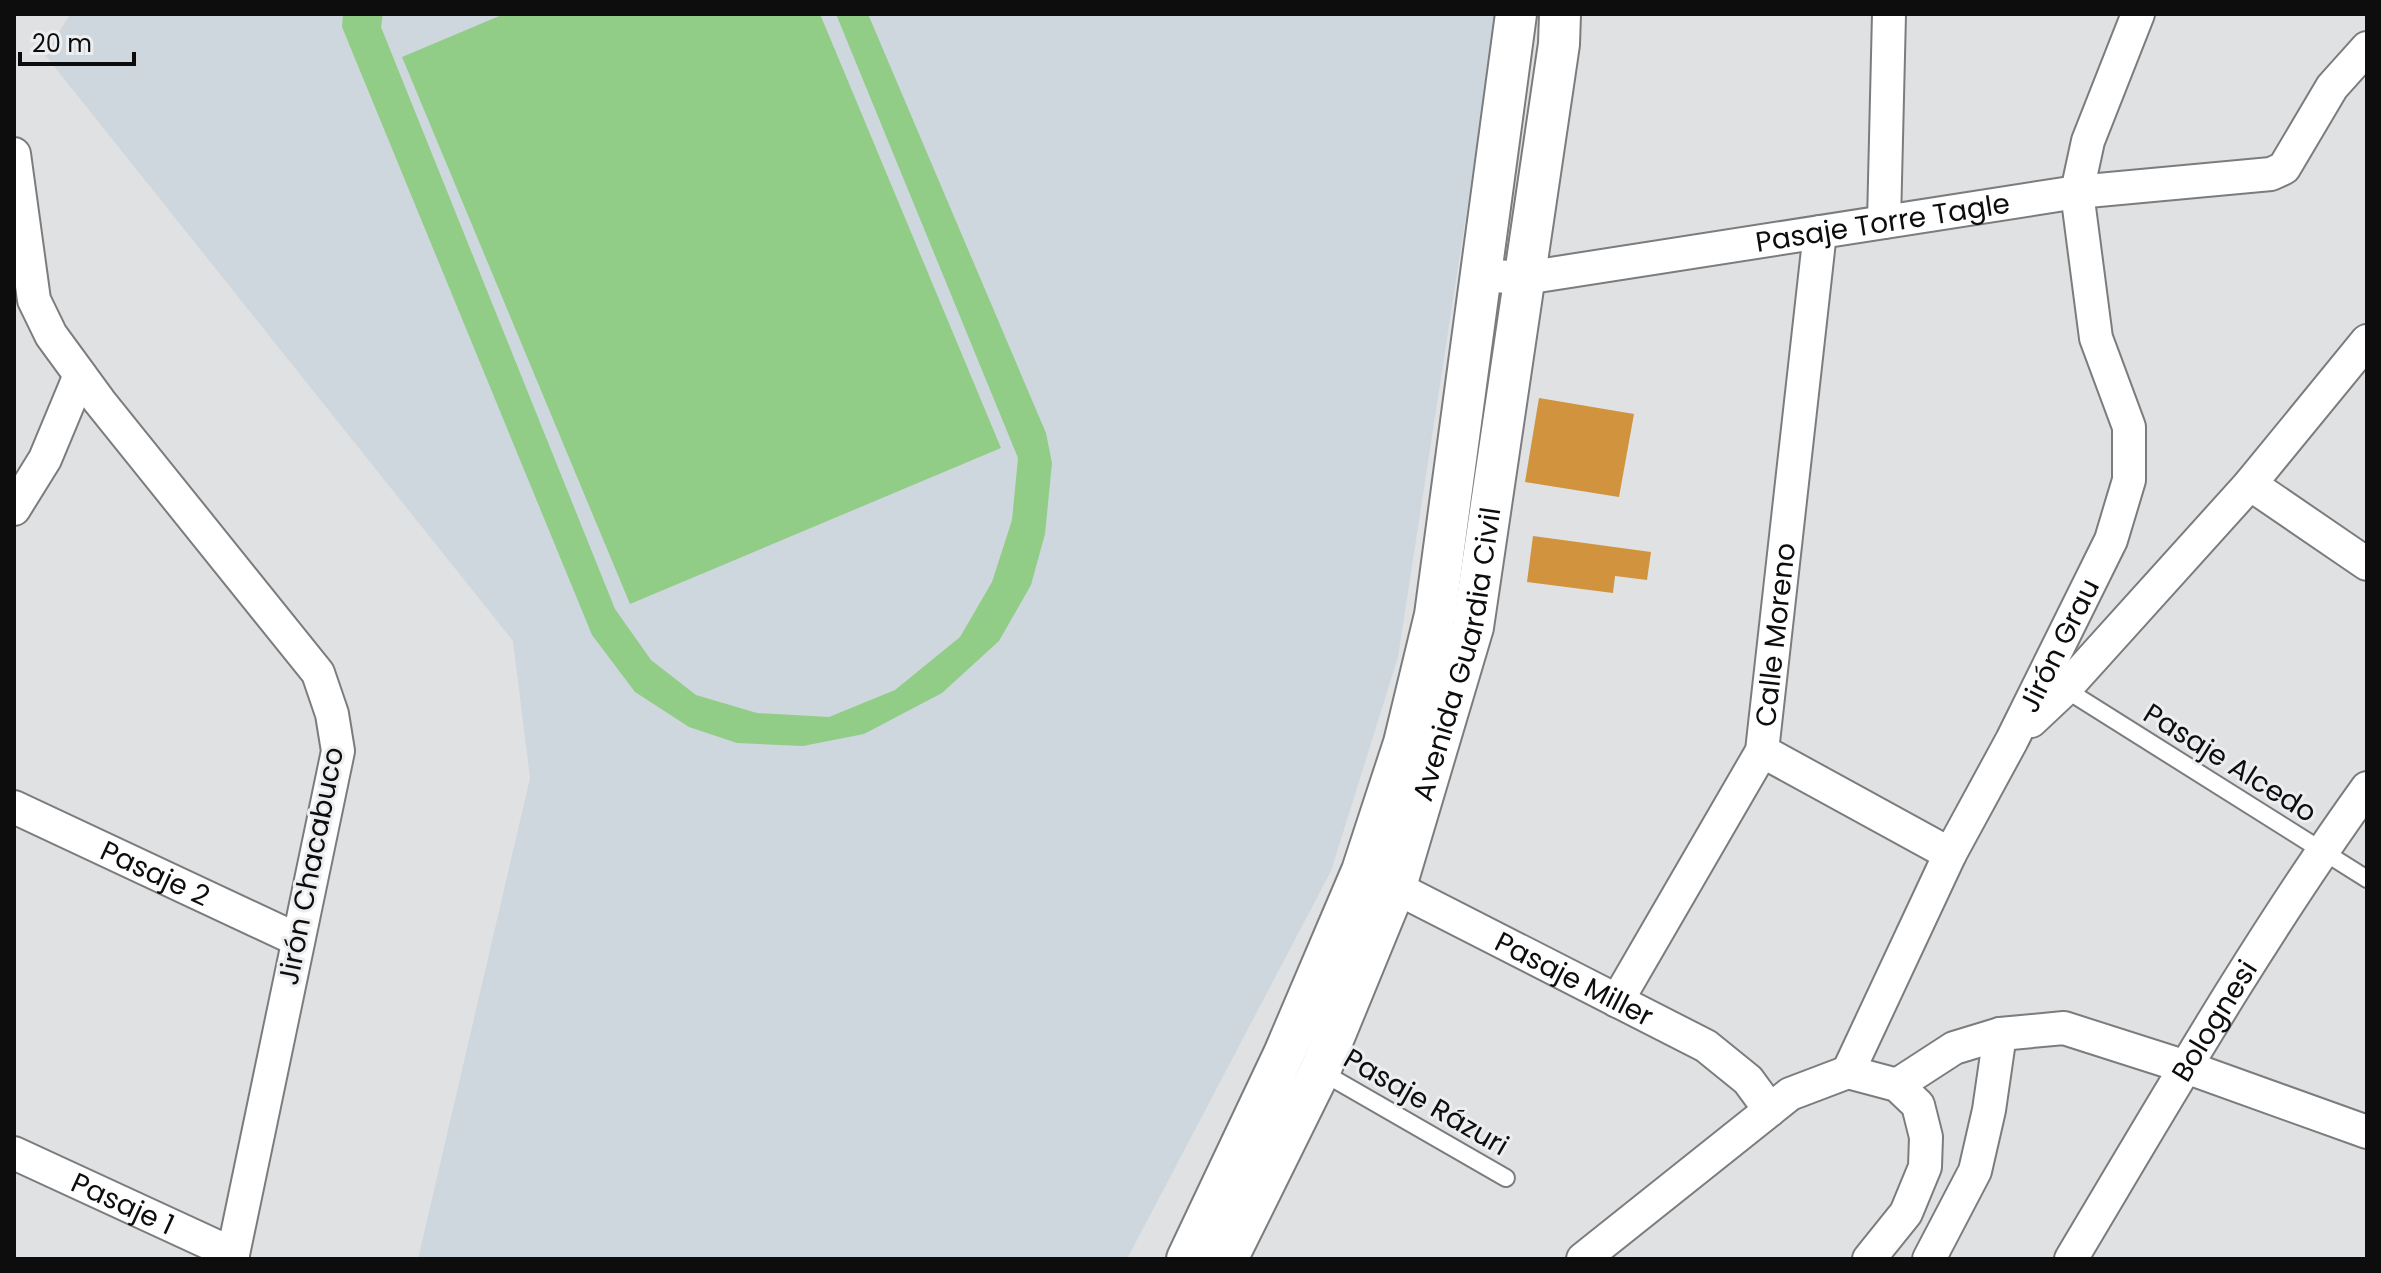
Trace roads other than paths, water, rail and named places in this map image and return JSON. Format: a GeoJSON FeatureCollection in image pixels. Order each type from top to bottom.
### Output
{"type":"FeatureCollection","features":[{"type":"Feature","properties":{"kind":"street","name":"Avenida Guardia Civil"},"geometry":{"type":"LineString","coordinates":[[1187,1259],[1284,1054],[1379,878],[1404,743],[1435,615],[1516,14]]}},
{"type":"Feature","properties":{"kind":"street","name":"Avenida Guardia Civil"},"geometry":{"type":"LineString","coordinates":[[1227,1259],[1320,1071],[1379,878],[1473,627],[1559,44],[1560,14]]}},
{"type":"Feature","properties":{"kind":"street"},"geometry":{"type":"LineString","coordinates":[[1884,222],[1889,14]]}},
{"type":"Feature","properties":{"kind":"street","name":"Jirón Grau"},"geometry":{"type":"LineString","coordinates":[[1848,1072],[1950,854],[2012,740],[2111,540],[2129,480],[2129,427],[2096,338],[2077,192],[2088,141],[2138,14]]}},
{"type":"Feature","properties":{"kind":"street","name":"Pasaje Torre Tagle"},"geometry":{"type":"LineString","coordinates":[[1479,275],[1525,278],[2077,192],[2271,174],[2284,168],[2332,87],[2367,48]]}},
{"type":"Feature","properties":{"kind":"street","name":"Jirón Chacabuco"},"geometry":{"type":"LineString","coordinates":[[14,154],[24,301],[100,402],[318,673],[332,714],[338,751],[232,1257]]}},
{"type":"Feature","properties":{"kind":"street","name":"Calle Moreno"},"geometry":{"type":"LineString","coordinates":[[1617,1001],[1762,751],[1820,232]]}},
{"type":"Feature","properties":{"kind":"street"},"geometry":{"type":"LineString","coordinates":[[2012,740],[2065,689],[2361,358]]}},
{"type":"Feature","properties":{"kind":"street"},"geometry":{"type":"LineString","coordinates":[[14,509],[45,459],[80,375]]}},
{"type":"Feature","properties":{"kind":"street"},"geometry":{"type":"LineString","coordinates":[[2250,484],[2367,564]]}},
{"type":"Feature","properties":{"kind":"street"},"geometry":{"type":"LineString","coordinates":[[1762,751],[1950,854]]}},
{"type":"Feature","properties":{"kind":"street","name":"Bolognesi"},"geometry":{"type":"LineString","coordinates":[[2071,1259],[2321,851],[2367,788]]}},
{"type":"Feature","properties":{"kind":"street","name":"Pasaje 2"},"geometry":{"type":"LineString","coordinates":[[14,807],[298,940]]}},
{"type":"Feature","properties":{"kind":"street","name":"Pasaje Miller"},"geometry":{"type":"LineString","coordinates":[[1379,878],[1706,1046],[1748,1080],[1770,1110]]}},
{"type":"Feature","properties":{"kind":"street"},"geometry":{"type":"LineString","coordinates":[[1897,1085],[1954,1048],[2000,1034],[2064,1028],[2186,1067],[2367,1132]]}},
{"type":"Feature","properties":{"kind":"street"},"geometry":{"type":"LineString","coordinates":[[1929,1259],[1975,1171],[1989,1110],[2000,1034]]}},
{"type":"Feature","properties":{"kind":"street"},"geometry":{"type":"LineString","coordinates":[[1583,1259],[1790,1094],[1848,1072],[1897,1085],[1918,1105],[1926,1137],[1925,1167],[1906,1213],[1869,1259]]}},
{"type":"Feature","properties":{"kind":"street","name":"Pasaje 1"},"geometry":{"type":"LineString","coordinates":[[14,1153],[232,1257]]}},
{"type":"Feature","properties":{"kind":"lane","name":"Pasaje Alcedo"},"geometry":{"type":"LineString","coordinates":[[2065,689],[2367,879]]}},
{"type":"Feature","properties":{"kind":"lane","name":"Pasaje Rázuri"},"geometry":{"type":"LineString","coordinates":[[1320,1071],[1506,1178]]}}]}
